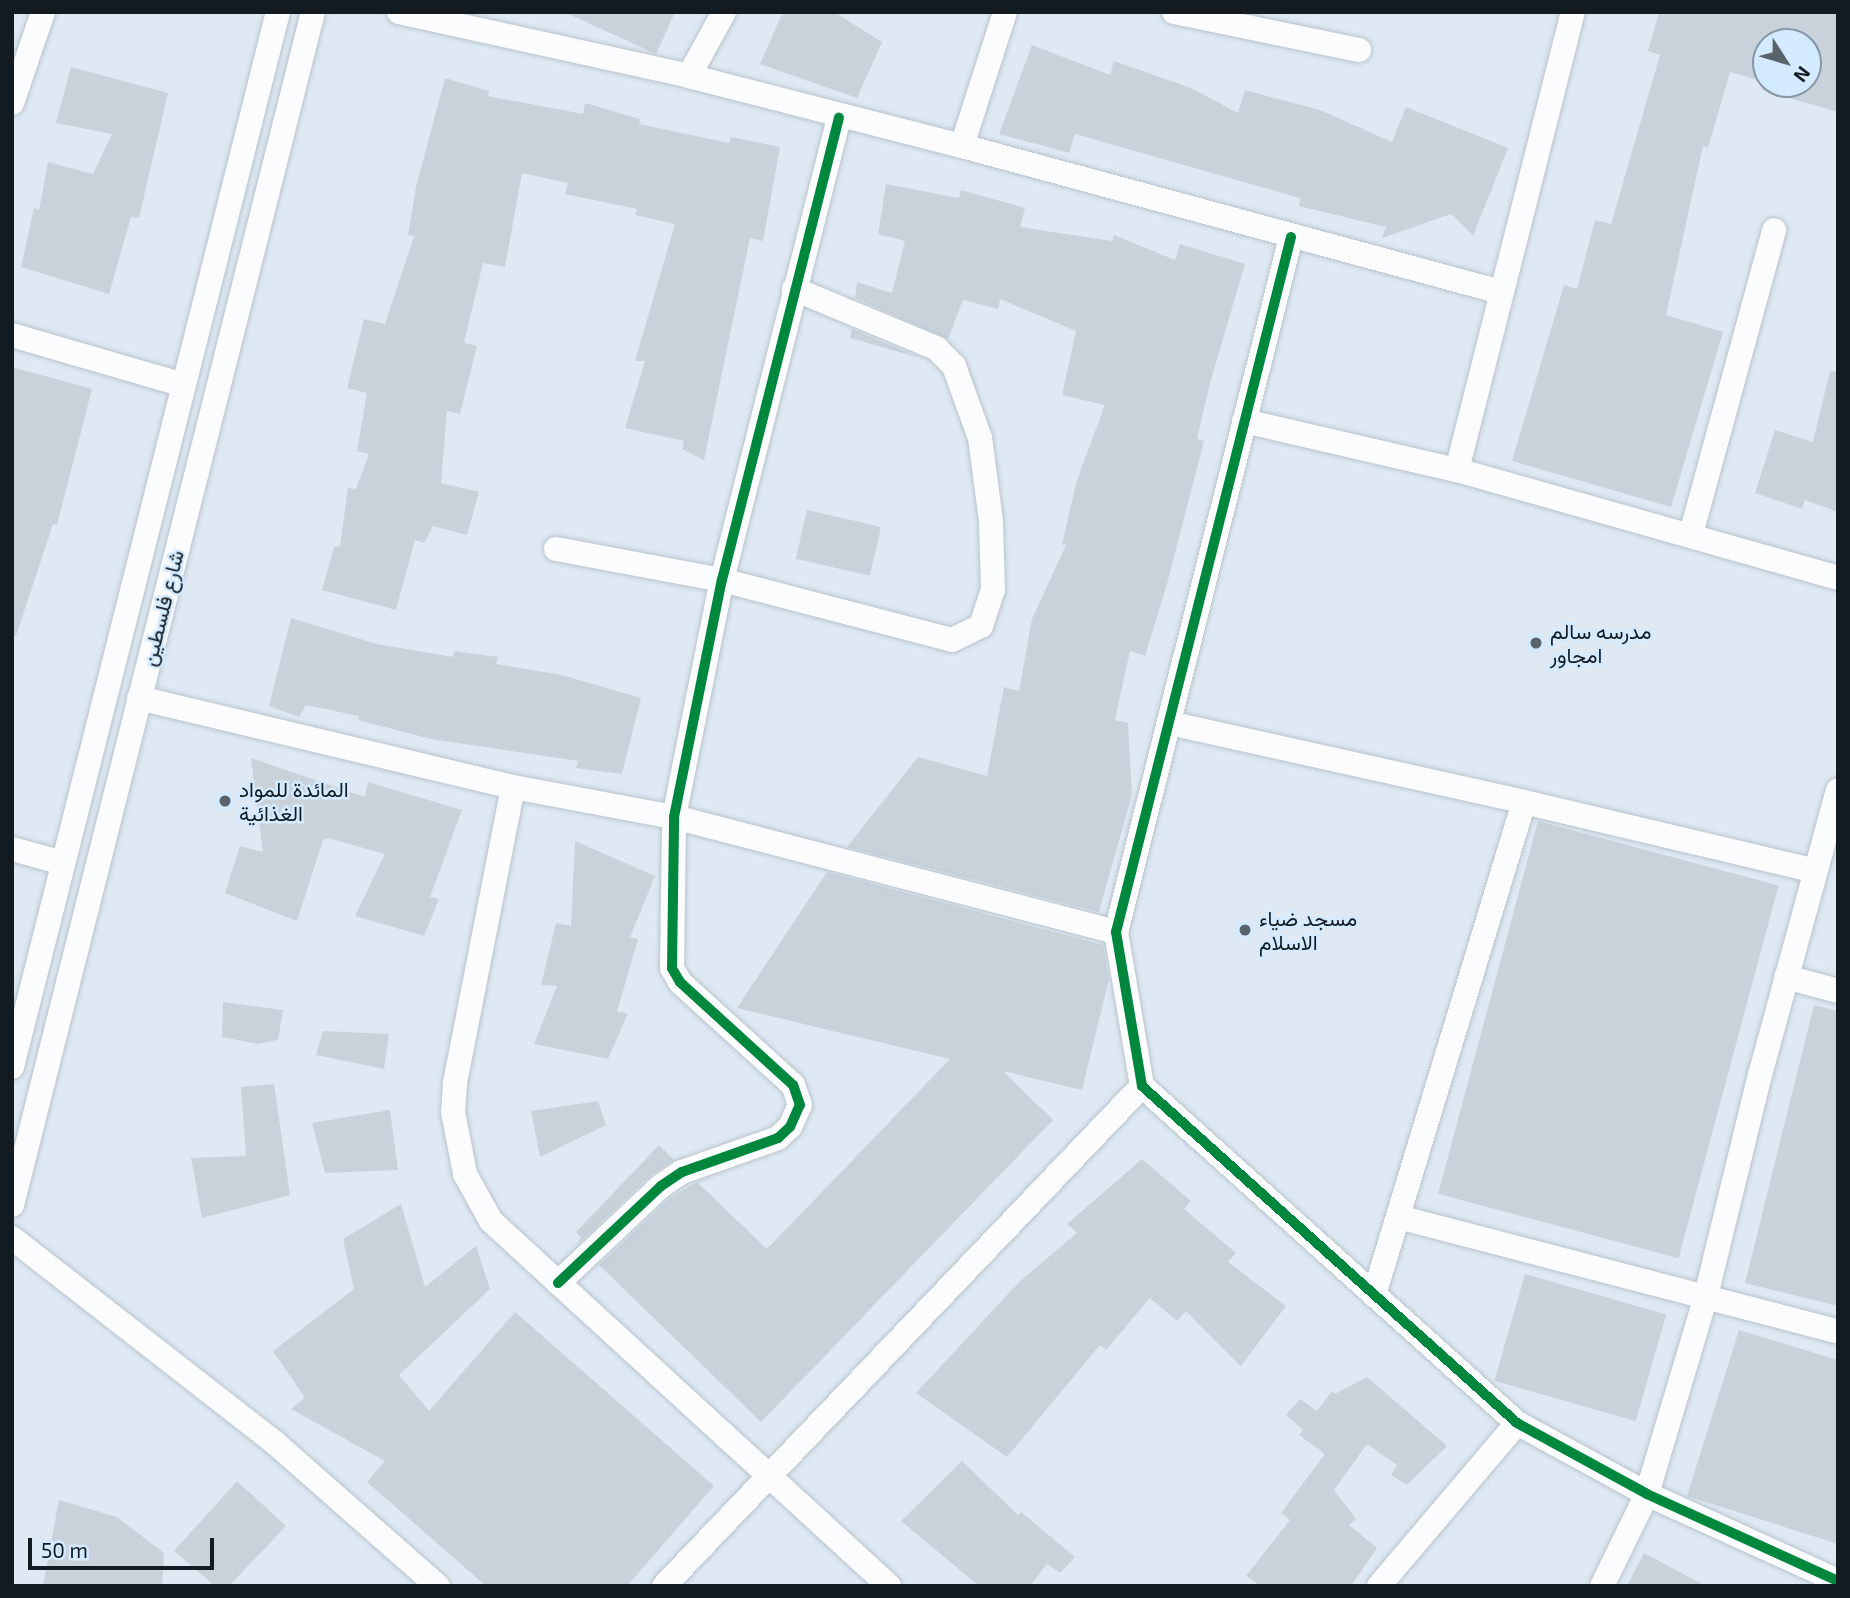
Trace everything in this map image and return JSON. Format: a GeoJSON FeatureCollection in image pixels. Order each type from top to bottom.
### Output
{"type":"FeatureCollection","features":[{"type":"Feature","properties":{"kind":"street"},"geometry":{"type":"LineString","coordinates":[[12,103],[43,12]]}},
{"type":"Feature","properties":{"kind":"street","name":"شارع فلسطين"},"geometry":{"type":"LineString","coordinates":[[12,1067],[60,862],[278,12]]}},
{"type":"Feature","properties":{"kind":"street","name":"شارع فلسطين"},"geometry":{"type":"LineString","coordinates":[[12,1205],[313,12]]}},
{"type":"Feature","properties":{"kind":"street"},"geometry":{"type":"LineString","coordinates":[[399,12],[689,76],[839,118],[962,146],[1501,292]]}},
{"type":"Feature","properties":{"kind":"street"},"geometry":{"type":"LineString","coordinates":[[689,76],[724,12]]}},
{"type":"Feature","properties":{"kind":"street"},"geometry":{"type":"LineString","coordinates":[[962,146],[1005,12]]}},
{"type":"Feature","properties":{"kind":"street"},"geometry":{"type":"LineString","coordinates":[[1174,12],[1359,50]]}},
{"type":"Feature","properties":{"kind":"street"},"geometry":{"type":"LineString","coordinates":[[1457,470],[1573,12]]}},
{"type":"Feature","properties":{"kind":"street"},"geometry":{"type":"LineString","coordinates":[[558,1283],[661,1186],[682,1172],[778,1138],[790,1127],[800,1105],[793,1085],[697,998],[672,968],[674,817],[722,580],[839,118]]}},
{"type":"Feature","properties":{"kind":"street"},"geometry":{"type":"LineString","coordinates":[[1691,534],[1774,230]]}},
{"type":"Feature","properties":{"kind":"street"},"geometry":{"type":"LineString","coordinates":[[1291,237],[1116,932],[1142,1086],[1517,1423],[1647,1494],[1838,1581]]}},
{"type":"Feature","properties":{"kind":"street"},"geometry":{"type":"LineString","coordinates":[[556,548],[722,580],[952,640],[968,635],[988,613],[993,590],[993,541],[982,452],[964,386],[954,366],[936,348],[794,289]]}},
{"type":"Feature","properties":{"kind":"street"},"geometry":{"type":"LineString","coordinates":[[12,335],[181,384]]}},
{"type":"Feature","properties":{"kind":"street"},"geometry":{"type":"LineString","coordinates":[[1244,421],[1457,470],[1691,534],[1838,578]]}},
{"type":"Feature","properties":{"kind":"street"},"geometry":{"type":"LineString","coordinates":[[139,698],[513,787],[674,817],[1116,932]]}},
{"type":"Feature","properties":{"kind":"street"},"geometry":{"type":"LineString","coordinates":[[1169,723],[1524,802],[1815,872]]}},
{"type":"Feature","properties":{"kind":"street"},"geometry":{"type":"LineString","coordinates":[[513,787],[455,1084],[453,1112],[465,1174],[491,1221],[766,1477],[889,1586]]}},
{"type":"Feature","properties":{"kind":"street"},"geometry":{"type":"LineString","coordinates":[[1602,1586],[1647,1494],[1705,1300],[1786,977],[1838,790]]}},
{"type":"Feature","properties":{"kind":"street"},"geometry":{"type":"LineString","coordinates":[[1374,1295],[1524,802]]}},
{"type":"Feature","properties":{"kind":"street"},"geometry":{"type":"LineString","coordinates":[[12,849],[60,862]]}},
{"type":"Feature","properties":{"kind":"street"},"geometry":{"type":"LineString","coordinates":[[1786,977],[1838,991]]}},
{"type":"Feature","properties":{"kind":"street"},"geometry":{"type":"LineString","coordinates":[[30,991],[62,999]]}},
{"type":"Feature","properties":{"kind":"street"},"geometry":{"type":"LineString","coordinates":[[664,1586],[1142,1086]]}},
{"type":"Feature","properties":{"kind":"street"},"geometry":{"type":"LineString","coordinates":[[1398,1217],[1705,1300],[1838,1332]]}},
{"type":"Feature","properties":{"kind":"street"},"geometry":{"type":"LineString","coordinates":[[12,1238],[275,1443],[438,1586]]}},
{"type":"Feature","properties":{"kind":"street"},"geometry":{"type":"LineString","coordinates":[[1379,1586],[1517,1423]]}},
{"type":"Feature","properties":{"kind":"building"},"geometry":{"type":"Polygon","coordinates":[[[564,12],[675,12],[656,54],[564,12]]]}},
{"type":"Feature","properties":{"kind":"building"},"geometry":{"type":"Polygon","coordinates":[[[783,12],[834,12],[882,42],[857,98],[760,64],[783,12]]]}},
{"type":"Feature","properties":{"kind":"building"},"geometry":{"type":"Polygon","coordinates":[[[1659,12],[1838,12],[1838,112],[1790,98],[1822,98],[1822,28],[1752,28],[1752,78],[1730,72],[1708,148],[1703,146],[1666,315],[1723,332],[1671,507],[1512,461],[1564,285],[1577,289],[1595,220],[1611,224],[1660,55],[1648,51],[1659,12]]]}},
{"type":"Feature","properties":{"kind":"building"},"geometry":{"type":"Polygon","coordinates":[[[1032,45],[1110,75],[1114,61],[1191,88],[1238,113],[1245,90],[1320,110],[1392,142],[1406,107],[1508,148],[1473,236],[1451,214],[1382,238],[1386,227],[1299,206],[1300,198],[1075,134],[1069,153],[999,134],[1032,45]]]}},
{"type":"Feature","properties":{"kind":"building"},"geometry":{"type":"Polygon","coordinates":[[[71,67],[168,93],[139,218],[131,217],[109,294],[21,267],[34,208],[39,210],[48,162],[93,174],[112,134],[56,123],[71,67]]]}},
{"type":"Feature","properties":{"kind":"building"},"geometry":{"type":"Polygon","coordinates":[[[445,78],[489,91],[488,96],[583,114],[585,103],[640,119],[639,124],[729,143],[731,137],[780,147],[763,241],[750,238],[704,460],[682,449],[684,441],[625,428],[645,361],[635,361],[675,224],[635,215],[637,209],[565,194],[568,183],[522,173],[505,267],[483,263],[464,343],[477,346],[460,414],[447,411],[441,483],[479,492],[467,535],[433,526],[424,543],[415,540],[396,610],[322,590],[334,547],[340,546],[348,488],[356,489],[369,454],[357,451],[367,393],[347,388],[364,319],[385,324],[414,236],[408,235],[416,187],[445,78]]]}},
{"type":"Feature","properties":{"kind":"building"},"geometry":{"type":"Polygon","coordinates":[[[886,184],[959,198],[961,190],[1025,208],[1020,227],[1112,241],[1114,235],[1175,260],[1180,244],[1245,264],[1210,383],[1197,439],[1204,441],[1167,584],[1145,656],[1130,651],[1115,720],[1128,723],[1132,794],[1099,912],[847,847],[918,757],[987,776],[1004,687],[1019,691],[1032,619],[1066,545],[1062,544],[1077,480],[1105,405],[1062,395],[1076,331],[1000,299],[998,309],[963,300],[948,339],[855,298],[857,282],[892,293],[905,241],[878,234],[886,184]]]}},
{"type":"Feature","properties":{"kind":"building"},"geometry":{"type":"Polygon","coordinates":[[[852,329],[921,358],[850,338],[852,329]]]}},
{"type":"Feature","properties":{"kind":"building"},"geometry":{"type":"Polygon","coordinates":[[[12,367],[92,389],[57,525],[53,524],[16,636],[12,636],[12,367]]]}},
{"type":"Feature","properties":{"kind":"building"},"geometry":{"type":"Polygon","coordinates":[[[1830,371],[1838,372],[1838,512],[1805,500],[1802,509],[1755,493],[1775,430],[1813,442],[1830,371]]]}},
{"type":"Feature","properties":{"kind":"building"},"geometry":{"type":"Polygon","coordinates":[[[807,510],[881,527],[870,576],[796,559],[807,510]]]}},
{"type":"Feature","properties":{"kind":"building"},"geometry":{"type":"Polygon","coordinates":[[[291,618],[377,644],[453,657],[454,651],[498,657],[496,664],[562,675],[641,698],[622,774],[576,768],[578,761],[431,739],[358,720],[359,716],[306,705],[299,717],[269,706],[291,618]]]}},
{"type":"Feature","properties":{"kind":"building"},"geometry":{"type":"Polygon","coordinates":[[[251,758],[365,797],[368,782],[462,810],[430,897],[439,899],[424,936],[355,916],[385,854],[328,838],[323,840],[297,921],[225,893],[240,846],[263,852],[251,758]]]}},
{"type":"Feature","properties":{"kind":"building"},"geometry":{"type":"Polygon","coordinates":[[[1538,821],[1779,885],[1679,1258],[1438,1194],[1538,821]]]}},
{"type":"Feature","properties":{"kind":"building"},"geometry":{"type":"Polygon","coordinates":[[[575,841],[655,876],[630,937],[638,939],[617,1012],[628,1013],[608,1059],[534,1044],[557,986],[541,985],[556,923],[571,926],[575,841]]]}},
{"type":"Feature","properties":{"kind":"building"},"geometry":{"type":"Polygon","coordinates":[[[827,872],[1103,945],[1109,979],[1082,1090],[1003,1071],[1053,1120],[761,1422],[599,1265],[670,1198],[697,1182],[767,1249],[950,1059],[737,1008],[827,872]]]}},
{"type":"Feature","properties":{"kind":"building"},"geometry":{"type":"Polygon","coordinates":[[[223,1002],[283,1010],[278,1040],[258,1044],[222,1037],[223,1002]]]}},
{"type":"Feature","properties":{"kind":"building"},"geometry":{"type":"Polygon","coordinates":[[[1814,1005],[1838,1011],[1838,1306],[1745,1283],[1814,1005]]]}},
{"type":"Feature","properties":{"kind":"building"},"geometry":{"type":"Polygon","coordinates":[[[323,1031],[389,1034],[384,1069],[316,1055],[323,1031]]]}},
{"type":"Feature","properties":{"kind":"building"},"geometry":{"type":"Polygon","coordinates":[[[274,1084],[290,1195],[202,1218],[191,1158],[246,1156],[241,1087],[274,1084]]]}},
{"type":"Feature","properties":{"kind":"building"},"geometry":{"type":"Polygon","coordinates":[[[598,1101],[606,1125],[540,1157],[531,1111],[598,1101]]]}},
{"type":"Feature","properties":{"kind":"building"},"geometry":{"type":"Polygon","coordinates":[[[390,1110],[398,1170],[325,1173],[312,1123],[390,1110]]]}},
{"type":"Feature","properties":{"kind":"building"},"geometry":{"type":"Polygon","coordinates":[[[659,1145],[674,1160],[651,1175],[577,1245],[581,1237],[576,1232],[659,1145]]]}},
{"type":"Feature","properties":{"kind":"building"},"geometry":{"type":"Polygon","coordinates":[[[1142,1159],[1191,1201],[1184,1209],[1236,1253],[1228,1262],[1286,1306],[1241,1366],[1186,1311],[1177,1321],[1150,1298],[1106,1350],[1100,1345],[1007,1457],[916,1393],[1020,1281],[1077,1233],[1067,1224],[1142,1159]]]}},
{"type":"Feature","properties":{"kind":"building"},"geometry":{"type":"Polygon","coordinates":[[[401,1204],[425,1287],[476,1246],[490,1289],[399,1375],[429,1411],[515,1312],[714,1486],[627,1586],[486,1586],[367,1482],[385,1461],[291,1409],[305,1398],[273,1351],[354,1289],[343,1239],[401,1204]]]}},
{"type":"Feature","properties":{"kind":"building"},"geometry":{"type":"Polygon","coordinates":[[[1525,1274],[1666,1315],[1636,1421],[1494,1381],[1525,1274]]]}},
{"type":"Feature","properties":{"kind":"building"},"geometry":{"type":"Polygon","coordinates":[[[1739,1330],[1838,1360],[1838,1544],[1687,1496],[1739,1330]]]}},
{"type":"Feature","properties":{"kind":"building"},"geometry":{"type":"Polygon","coordinates":[[[1367,1377],[1447,1446],[1407,1485],[1391,1475],[1397,1465],[1367,1444],[1334,1490],[1356,1519],[1349,1525],[1377,1548],[1351,1586],[1261,1586],[1246,1576],[1290,1520],[1281,1513],[1325,1454],[1299,1435],[1303,1430],[1286,1415],[1300,1399],[1317,1411],[1332,1391],[1335,1394],[1367,1377]]]}},
{"type":"Feature","properties":{"kind":"building"},"geometry":{"type":"Polygon","coordinates":[[[962,1461],[1018,1515],[1021,1512],[1075,1557],[1060,1573],[1047,1564],[1030,1586],[979,1586],[901,1521],[962,1461]]]}},
{"type":"Feature","properties":{"kind":"building"},"geometry":{"type":"Polygon","coordinates":[[[237,1481],[286,1526],[229,1586],[215,1586],[174,1551],[237,1481]]]}},
{"type":"Feature","properties":{"kind":"building"},"geometry":{"type":"Polygon","coordinates":[[[59,1500],[117,1517],[164,1553],[162,1586],[43,1586],[59,1500]]]}},
{"type":"Feature","properties":{"kind":"building"},"geometry":{"type":"Polygon","coordinates":[[[1644,1553],[1706,1586],[1627,1586],[1644,1553]]]}},
{"type":"Feature","properties":{"kind":"cycle path"},"geometry":{"type":"LineString","coordinates":[[558,1283],[661,1186],[682,1172],[778,1138],[790,1127],[800,1105],[793,1085],[680,982],[672,968],[674,817],[722,580],[839,118]]}},
{"type":"Feature","properties":{"kind":"cycle path"},"geometry":{"type":"LineString","coordinates":[[1291,237],[1116,932],[1142,1086],[1517,1423],[1647,1494],[1838,1581]]}},
{"type":"Feature","properties":{"kind":"place","name":"مدرسه سالم امجاور"},"geometry":{"type":"Point","coordinates":[1536,643]}},
{"type":"Feature","properties":{"kind":"place","name":"المائدة للمواد الغذائية"},"geometry":{"type":"Point","coordinates":[225,801]}},
{"type":"Feature","properties":{"kind":"place","name":"مسجد ضياء الاسلام"},"geometry":{"type":"Point","coordinates":[1245,930]}}]}
